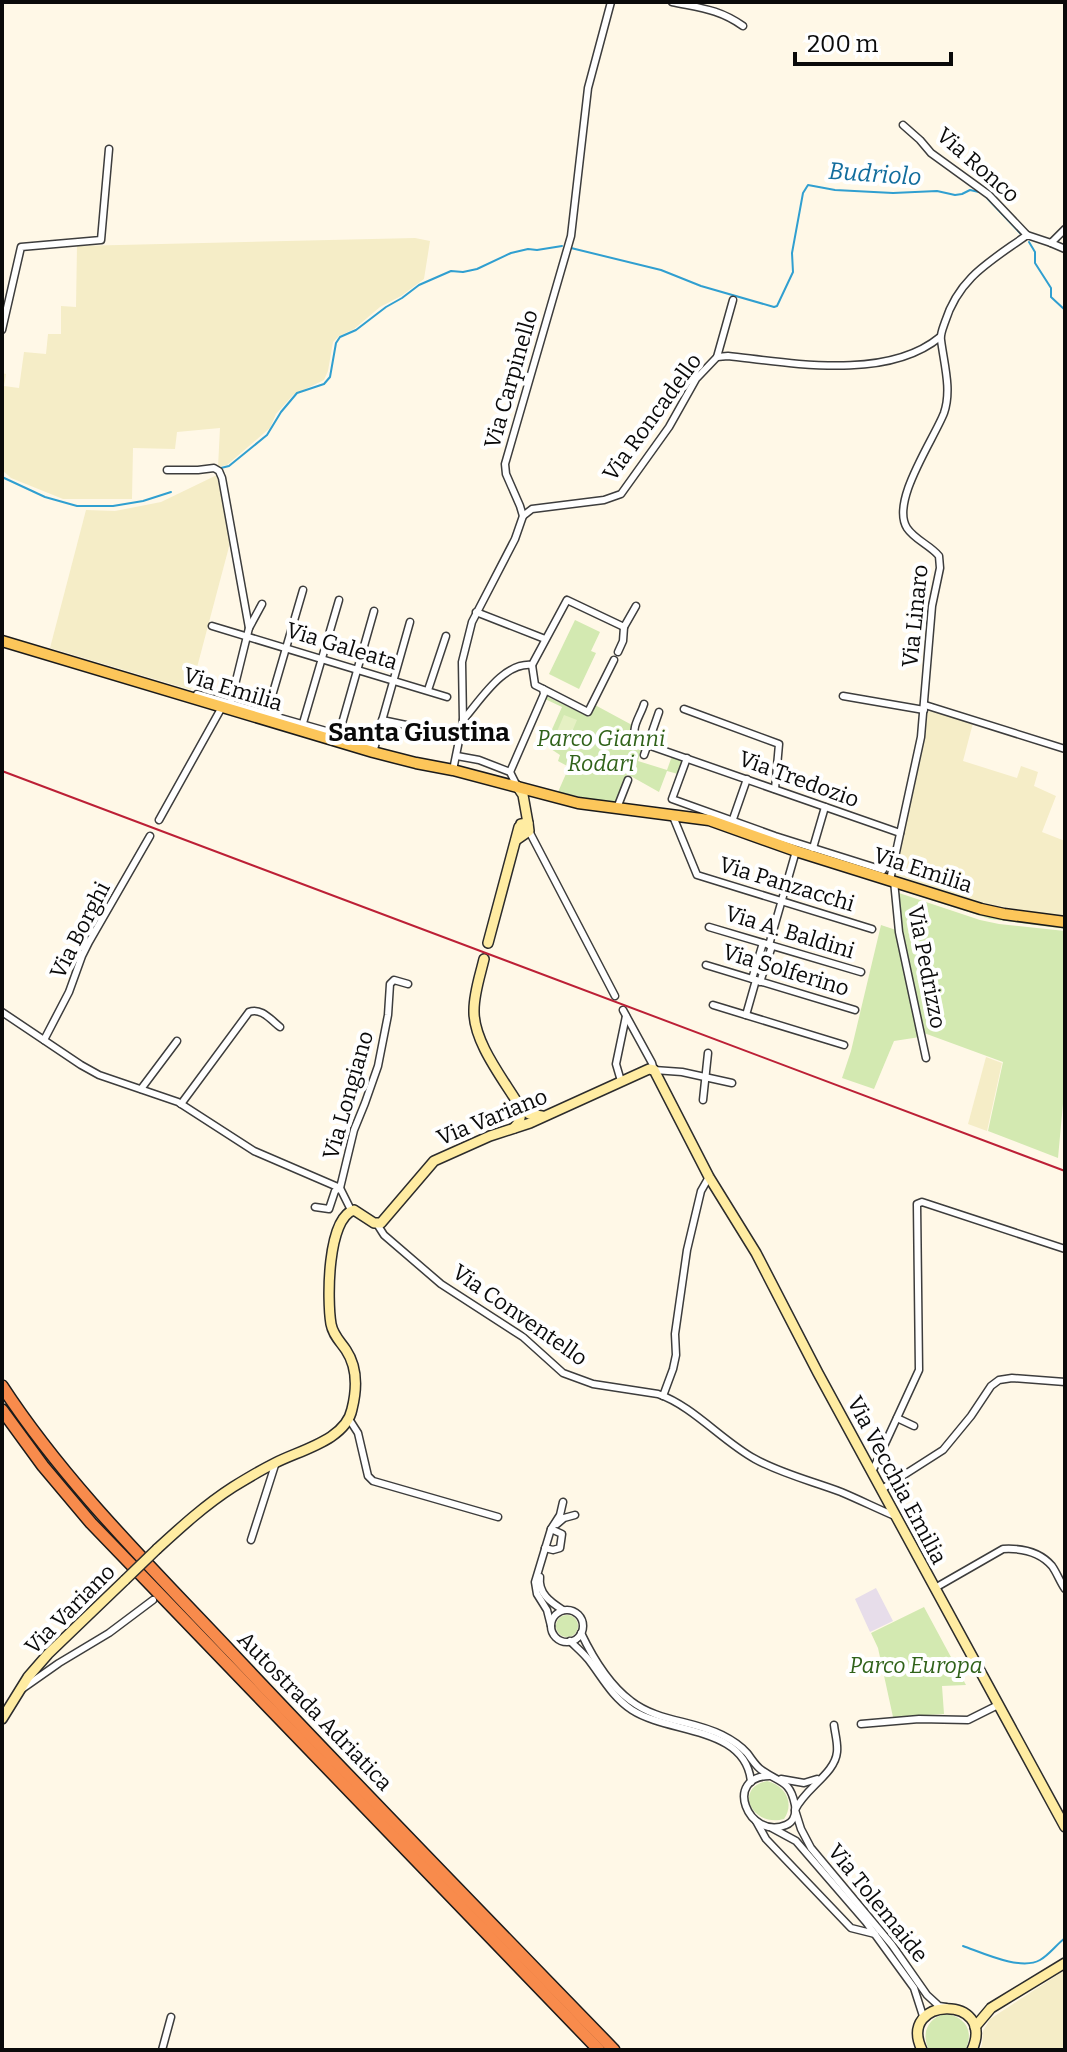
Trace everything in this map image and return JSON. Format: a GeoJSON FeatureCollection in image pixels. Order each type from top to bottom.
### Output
{"type":"FeatureCollection","features":[{"type":"Feature","properties":{"kind":"highway","name":"Autostrada Adriatica"},"geometry":{"type":"LineString","coordinates":[[2,1386],[53,1457],[100,1513],[317,1744],[614,2050]]}},
{"type":"Feature","properties":{"kind":"highway","name":"Autostrada Adriatica"},"geometry":{"type":"LineString","coordinates":[[2,1410],[43,1466],[91,1523],[599,2050]]}},
{"type":"Feature","properties":{"kind":"main road","name":"Via Emilia"},"geometry":{"type":"LineString","coordinates":[[2,641],[374,748],[416,763],[578,803],[672,814],[698,813],[774,839],[796,851],[889,877],[981,909],[1065,922]]}},
{"type":"Feature","properties":{"kind":"street","name":"Via Carpinello"},"geometry":{"type":"LineString","coordinates":[[523,516],[506,474],[507,453],[571,236],[588,88],[611,2]]}},
{"type":"Feature","properties":{"kind":"street"},"geometry":{"type":"LineString","coordinates":[[672,2],[714,10],[743,26]]}},
{"type":"Feature","properties":{"kind":"street","name":"Via Ronco"},"geometry":{"type":"LineString","coordinates":[[903,125],[931,153],[989,195],[1027,235]]}},
{"type":"Feature","properties":{"kind":"street"},"geometry":{"type":"LineString","coordinates":[[2,330],[21,247],[101,240],[109,149]]}},
{"type":"Feature","properties":{"kind":"street"},"geometry":{"type":"LineString","coordinates":[[1051,243],[1065,229]]}},
{"type":"Feature","properties":{"kind":"street"},"geometry":{"type":"LineString","coordinates":[[940,337],[947,314],[960,291],[981,267],[1027,235],[1065,249]]}},
{"type":"Feature","properties":{"kind":"street","name":"Via Roncadello"},"geometry":{"type":"LineString","coordinates":[[523,516],[532,509],[604,500],[621,494],[669,427],[696,379],[717,357],[733,300]]}},
{"type":"Feature","properties":{"kind":"street","name":"Via Roncadello"},"geometry":{"type":"LineString","coordinates":[[717,357],[801,365],[867,365],[914,353],[940,337]]}},
{"type":"Feature","properties":{"kind":"street","name":"Via Linaro"},"geometry":{"type":"LineString","coordinates":[[889,877],[918,754],[931,614],[940,561],[934,550],[915,537],[905,524],[903,510],[922,454],[947,400],[940,337]]}},
{"type":"Feature","properties":{"kind":"street"},"geometry":{"type":"LineString","coordinates":[[167,470],[214,468],[219,471],[249,628]]}},
{"type":"Feature","properties":{"kind":"street"},"geometry":{"type":"LineString","coordinates":[[453,770],[463,721],[462,662],[472,622],[515,539],[523,516]]}},
{"type":"Feature","properties":{"kind":"street"},"geometry":{"type":"LineString","coordinates":[[267,713],[303,590]]}},
{"type":"Feature","properties":{"kind":"street"},"geometry":{"type":"LineString","coordinates":[[303,723],[339,600]]}},
{"type":"Feature","properties":{"kind":"street"},"geometry":{"type":"LineString","coordinates":[[614,660],[588,712],[535,685],[532,665],[567,600],[624,627]]}},
{"type":"Feature","properties":{"kind":"street"},"geometry":{"type":"LineString","coordinates":[[159,820],[227,706],[246,636],[262,604]]}},
{"type":"Feature","properties":{"kind":"street"},"geometry":{"type":"LineString","coordinates":[[618,652],[624,627],[636,606]]}},
{"type":"Feature","properties":{"kind":"street"},"geometry":{"type":"LineString","coordinates":[[339,734],[374,611]]}},
{"type":"Feature","properties":{"kind":"street"},"geometry":{"type":"LineString","coordinates":[[476,612],[545,639]]}},
{"type":"Feature","properties":{"kind":"street"},"geometry":{"type":"LineString","coordinates":[[374,748],[410,622]]}},
{"type":"Feature","properties":{"kind":"street","name":"Via Galeata"},"geometry":{"type":"LineString","coordinates":[[212,626],[447,697]]}},
{"type":"Feature","properties":{"kind":"street"},"geometry":{"type":"LineString","coordinates":[[428,690],[446,636]]}},
{"type":"Feature","properties":{"kind":"street"},"geometry":{"type":"LineString","coordinates":[[463,721],[487,690],[503,676],[520,665],[532,665]]}},
{"type":"Feature","properties":{"kind":"street"},"geometry":{"type":"LineString","coordinates":[[510,772],[544,694],[543,689]]}},
{"type":"Feature","properties":{"kind":"street","name":"Via Emilia"},"geometry":{"type":"LineString","coordinates":[[197,694],[227,706],[303,723],[374,748]]}},
{"type":"Feature","properties":{"kind":"street"},"geometry":{"type":"LineString","coordinates":[[843,696],[924,707],[1065,749]]}},
{"type":"Feature","properties":{"kind":"street"},"geometry":{"type":"LineString","coordinates":[[644,704],[633,733],[637,740],[648,745]]}},
{"type":"Feature","properties":{"kind":"street"},"geometry":{"type":"LineString","coordinates":[[684,709],[779,744],[775,789]]}},
{"type":"Feature","properties":{"kind":"street"},"geometry":{"type":"LineString","coordinates":[[644,755],[659,712]]}},
{"type":"Feature","properties":{"kind":"street"},"geometry":{"type":"LineString","coordinates":[[382,720],[406,725]]}},
{"type":"Feature","properties":{"kind":"street","name":"Via Tredozio"},"geometry":{"type":"LineString","coordinates":[[648,745],[900,833]]}},
{"type":"Feature","properties":{"kind":"street"},"geometry":{"type":"LineString","coordinates":[[457,756],[479,760],[510,772],[523,795],[524,828],[615,996]]}},
{"type":"Feature","properties":{"kind":"street"},"geometry":{"type":"LineString","coordinates":[[687,758],[672,799],[698,813]]}},
{"type":"Feature","properties":{"kind":"street"},"geometry":{"type":"LineString","coordinates":[[733,819],[747,779]]}},
{"type":"Feature","properties":{"kind":"street"},"geometry":{"type":"LineString","coordinates":[[617,808],[628,780]]}},
{"type":"Feature","properties":{"kind":"street"},"geometry":{"type":"LineString","coordinates":[[813,848],[825,807]]}},
{"type":"Feature","properties":{"kind":"street","name":"Via Emilia"},"geometry":{"type":"LineString","coordinates":[[698,813],[733,819],[774,839],[813,848],[889,877]]}},
{"type":"Feature","properties":{"kind":"street","name":"Via Panzacchi"},"geometry":{"type":"LineString","coordinates":[[672,814],[697,875],[872,929]]}},
{"type":"Feature","properties":{"kind":"street"},"geometry":{"type":"LineString","coordinates":[[488,943],[514,842],[524,828]]}},
{"type":"Feature","properties":{"kind":"street","name":"Via Borghi"},"geometry":{"type":"LineString","coordinates":[[44,1040],[69,992],[82,956],[150,836]]}},
{"type":"Feature","properties":{"kind":"street"},"geometry":{"type":"LineString","coordinates":[[746,1015],[796,851]]}},
{"type":"Feature","properties":{"kind":"street","name":"Via Pedrizzo"},"geometry":{"type":"LineString","coordinates":[[889,877],[926,1058]]}},
{"type":"Feature","properties":{"kind":"street","name":"Via A. Baldini"},"geometry":{"type":"LineString","coordinates":[[709,927],[861,972]]}},
{"type":"Feature","properties":{"kind":"street"},"geometry":{"type":"LineString","coordinates":[[484,959],[476,996],[475,1022],[483,1044],[525,1115]]}},
{"type":"Feature","properties":{"kind":"street","name":"Via Solferino"},"geometry":{"type":"LineString","coordinates":[[706,965],[855,1010]]}},
{"type":"Feature","properties":{"kind":"street","name":"Via Longiano"},"geometry":{"type":"LineString","coordinates":[[351,1210],[340,1188],[348,1147],[384,1043],[390,984],[394,980],[408,984]]}},
{"type":"Feature","properties":{"kind":"street"},"geometry":{"type":"LineString","coordinates":[[713,1005],[844,1045]]}},
{"type":"Feature","properties":{"kind":"street"},"geometry":{"type":"LineString","coordinates":[[181,1104],[249,1012],[259,1011],[280,1027]]}},
{"type":"Feature","properties":{"kind":"street","name":"Via Longiano"},"geometry":{"type":"LineString","coordinates":[[2,1012],[99,1075],[181,1104],[254,1151],[340,1188]]}},
{"type":"Feature","properties":{"kind":"street"},"geometry":{"type":"LineString","coordinates":[[621,1081],[616,1064],[625,1013],[654,1070],[682,1072],[732,1083]]}},
{"type":"Feature","properties":{"kind":"street"},"geometry":{"type":"LineString","coordinates":[[141,1089],[177,1041]]}},
{"type":"Feature","properties":{"kind":"street"},"geometry":{"type":"LineString","coordinates":[[703,1100],[708,1053]]}},
{"type":"Feature","properties":{"kind":"street","name":"Via Variano"},"geometry":{"type":"LineString","coordinates":[[377,1224],[402,1200],[434,1161],[514,1128],[525,1115],[546,1116],[649,1069],[654,1070]]}},
{"type":"Feature","properties":{"kind":"street","name":"Via Vecchia Emilia"},"geometry":{"type":"LineString","coordinates":[[654,1070],[709,1177],[756,1253],[1065,1827]]}},
{"type":"Feature","properties":{"kind":"street"},"geometry":{"type":"LineString","coordinates":[[663,1396],[675,1361],[675,1334],[690,1238],[701,1191],[709,1177]]}},
{"type":"Feature","properties":{"kind":"street","name":"Via Longiano"},"geometry":{"type":"LineString","coordinates":[[315,1207],[329,1209],[335,1191],[340,1188]]}},
{"type":"Feature","properties":{"kind":"street"},"geometry":{"type":"LineString","coordinates":[[872,1472],[919,1370],[917,1204],[922,1202],[1065,1249]]}},
{"type":"Feature","properties":{"kind":"street"},"geometry":{"type":"LineString","coordinates":[[377,1224],[354,1210],[343,1217],[334,1241],[330,1268],[331,1321],[334,1335],[352,1359],[355,1370],[355,1391],[349,1419],[358,1433],[368,1476],[373,1481],[498,1517]]}},
{"type":"Feature","properties":{"kind":"street","name":"Via Conventello"},"geometry":{"type":"LineString","coordinates":[[377,1224],[384,1235],[441,1284],[523,1337],[563,1373],[593,1384],[663,1396],[687,1409],[722,1438],[759,1462],[897,1517]]}},
{"type":"Feature","properties":{"kind":"street"},"geometry":{"type":"LineString","coordinates":[[882,1489],[943,1450],[991,1386],[999,1380],[1065,1382]]}},
{"type":"Feature","properties":{"kind":"street"},"geometry":{"type":"LineString","coordinates":[[897,1418],[914,1426]]}},
{"type":"Feature","properties":{"kind":"street","name":"Via Variano"},"geometry":{"type":"LineString","coordinates":[[2,1719],[19,1690],[48,1654],[202,1509],[267,1474],[276,1462],[320,1443],[349,1419]]}},
{"type":"Feature","properties":{"kind":"street"},"geometry":{"type":"LineString","coordinates":[[251,1540],[267,1474]]}},
{"type":"Feature","properties":{"kind":"street"},"geometry":{"type":"LineString","coordinates":[[563,1502],[535,1587],[557,1638],[575,1640],[581,1633]]}},
{"type":"Feature","properties":{"kind":"street"},"geometry":{"type":"LineString","coordinates":[[553,1529],[564,1518],[575,1515]]}},
{"type":"Feature","properties":{"kind":"street"},"geometry":{"type":"LineString","coordinates":[[935,1588],[1003,1549],[1016,1548],[1038,1554],[1052,1566],[1065,1589]]}},
{"type":"Feature","properties":{"kind":"street"},"geometry":{"type":"LineString","coordinates":[[546,1549],[540,1589],[563,1610],[554,1616],[551,1626]]}},
{"type":"Feature","properties":{"kind":"street","name":"Via Variano"},"geometry":{"type":"LineString","coordinates":[[19,1690],[109,1633],[153,1600]]}},
{"type":"Feature","properties":{"kind":"street","name":"Via Tolemaide"},"geometry":{"type":"LineString","coordinates":[[563,1610],[577,1614],[582,1623],[581,1633],[592,1656],[632,1702],[656,1715],[726,1736],[737,1743],[757,1766],[785,1783],[811,1848],[939,2006],[978,2013],[1065,1963]]}},
{"type":"Feature","properties":{"kind":"street"},"geometry":{"type":"LineString","coordinates":[[570,1641],[587,1658],[617,1699],[653,1721],[723,1742],[745,1762],[751,1782]]}},
{"type":"Feature","properties":{"kind":"street"},"geometry":{"type":"LineString","coordinates":[[861,1724],[919,1719],[968,1720],[998,1705]]}},
{"type":"Feature","properties":{"kind":"street"},"geometry":{"type":"LineString","coordinates":[[769,1826],[789,1824],[808,1790],[830,1769],[837,1753],[834,1725]]}},
{"type":"Feature","properties":{"kind":"street"},"geometry":{"type":"LineString","coordinates":[[824,1776],[804,1783],[775,1777],[757,1778],[746,1788],[746,1810],[766,1839],[851,1928],[875,1934]]}},
{"type":"Feature","properties":{"kind":"street","name":"Via Tolemaide"},"geometry":{"type":"LineString","coordinates":[[756,1821],[796,1841],[875,1934],[914,1988],[924,2019]]}},
{"type":"Feature","properties":{"kind":"street"},"geometry":{"type":"LineString","coordinates":[[912,2050],[924,2019],[946,2007]]}},
{"type":"Feature","properties":{"kind":"street","name":"Via Tolemaide"},"geometry":{"type":"LineString","coordinates":[[975,2027],[991,2008]]}},
{"type":"Feature","properties":{"kind":"street"},"geometry":{"type":"LineString","coordinates":[[963,2011],[975,2027],[972,2050]]}},
{"type":"Feature","properties":{"kind":"street"},"geometry":{"type":"LineString","coordinates":[[162,2050],[171,2017]]}},
{"type":"Feature","properties":{"kind":"street"},"geometry":{"type":"LineString","coordinates":[[918,2036],[922,2050]]}},
{"type":"Feature","properties":{"kind":"shaded area"},"geometry":{"type":"Polygon","coordinates":[[[415,238],[430,241],[424,279],[380,307],[354,329],[339,336],[333,342],[324,380],[293,395],[276,414],[270,428],[227,465],[218,467],[220,428],[177,432],[175,449],[133,448],[132,499],[63,499],[11,478],[2,470],[2,373],[6,374],[4,386],[19,388],[24,352],[46,354],[48,334],[61,334],[61,306],[76,307],[77,246],[415,238]]]}},
{"type":"Feature","properties":{"kind":"shaded area"},"geometry":{"type":"Polygon","coordinates":[[[217,475],[230,543],[191,690],[50,648],[86,510],[115,511],[161,502],[217,475]]]}},
{"type":"Feature","properties":{"kind":"shaded area"},"geometry":{"type":"Polygon","coordinates":[[[934,711],[973,723],[963,761],[1017,778],[1021,766],[1038,772],[1034,786],[1056,796],[1042,832],[1065,841],[1065,918],[977,902],[896,875],[927,712],[934,711]]]}},
{"type":"Feature","properties":{"kind":"shaded area"},"geometry":{"type":"Polygon","coordinates":[[[986,1057],[1002,1063],[987,1131],[968,1124],[986,1057]]]}},
{"type":"Feature","properties":{"kind":"shaded area"},"geometry":{"type":"Polygon","coordinates":[[[876,1588],[893,1621],[870,1632],[855,1599],[876,1588]]]}},
{"type":"Feature","properties":{"kind":"shaded area"},"geometry":{"type":"Polygon","coordinates":[[[1065,1970],[1065,2050],[980,2050],[983,2031],[990,2019],[1065,1970]]]}},
{"type":"Feature","properties":{"kind":"green space"},"geometry":{"type":"Polygon","coordinates":[[[575,620],[600,632],[591,651],[596,653],[579,689],[549,674],[575,620]]]}},
{"type":"Feature","properties":{"kind":"green space","name":"Parco Gianni Rodari"},"geometry":{"type":"Polygon","coordinates":[[[546,696],[589,717],[595,705],[632,725],[643,745],[638,761],[667,770],[672,756],[683,760],[678,774],[667,771],[659,792],[627,774],[614,804],[558,792],[569,767],[558,761],[560,755],[545,745],[562,707],[545,699],[546,696]]]}},
{"type":"Feature","properties":{"kind":"green space"},"geometry":{"type":"Polygon","coordinates":[[[564,715],[577,720],[566,746],[553,741],[564,715]]]}},
{"type":"Feature","properties":{"kind":"green space"},"geometry":{"type":"Polygon","coordinates":[[[899,887],[992,917],[1065,929],[990,919],[897,889],[899,887]]]}},
{"type":"Feature","properties":{"kind":"green space"},"geometry":{"type":"Polygon","coordinates":[[[899,893],[980,920],[1065,931],[1065,1082],[1058,1158],[988,1131],[1003,1062],[924,1033],[902,933],[899,893]]]}},
{"type":"Feature","properties":{"kind":"green space"},"geometry":{"type":"Polygon","coordinates":[[[881,925],[896,930],[920,1037],[894,1041],[874,1089],[842,1078],[881,925]]]}},
{"type":"Feature","properties":{"kind":"green space","name":"Parco Europa"},"geometry":{"type":"Polygon","coordinates":[[[924,1607],[966,1685],[942,1686],[944,1714],[893,1717],[878,1648],[871,1633],[924,1607]]]}},
{"type":"Feature","properties":{"kind":"green space"},"geometry":{"type":"Polygon","coordinates":[[[567,1615],[575,1618],[578,1626],[575,1634],[567,1637],[559,1634],[556,1626],[559,1618],[567,1615]]]}},
{"type":"Feature","properties":{"kind":"green space"},"geometry":{"type":"Polygon","coordinates":[[[767,1781],[779,1786],[786,1796],[789,1807],[784,1819],[763,1818],[751,1806],[751,1791],[767,1781]]]}},
{"type":"Feature","properties":{"kind":"green space"},"geometry":{"type":"Polygon","coordinates":[[[944,2014],[958,2018],[966,2026],[969,2037],[965,2050],[929,2050],[927,2028],[933,2019],[944,2014]]]}},
{"type":"Feature","properties":{"kind":"waterway","name":"Budriolo"},"geometry":{"type":"LineString","coordinates":[[571,248],[661,270],[701,286],[774,307],[793,272],[792,253],[803,193],[808,185],[835,190],[893,193],[937,191],[955,195],[970,190],[979,192]]}},
{"type":"Feature","properties":{"kind":"waterway","name":"Budriolo"},"geometry":{"type":"LineString","coordinates":[[987,198],[1021,234]]}},
{"type":"Feature","properties":{"kind":"waterway","name":"Budriolo"},"geometry":{"type":"LineString","coordinates":[[1029,242],[1035,252],[1035,263],[1051,288],[1051,297],[1065,310]]}},
{"type":"Feature","properties":{"kind":"waterway","name":"Budriolo"},"geometry":{"type":"LineString","coordinates":[[221,468],[229,466],[267,435],[297,393],[324,384],[330,377],[336,343],[340,337],[356,330],[419,285],[451,271],[477,269],[511,253],[562,246]]}},
{"type":"Feature","properties":{"kind":"waterway","name":"Budriolo"},"geometry":{"type":"LineString","coordinates":[[2,477],[45,497],[77,506],[113,506],[171,492]]}},
{"type":"Feature","properties":{"kind":"waterway"},"geometry":{"type":"LineString","coordinates":[[963,1946],[1002,1960],[1032,1963],[1043,1958],[1065,1938]]}},
{"type":"Feature","properties":{"kind":"railway"},"geometry":{"type":"LineString","coordinates":[[2,771],[1065,1171]]}},
{"type":"Feature","properties":{"kind":"district","name":"Santa Giustina"},"geometry":{"type":"Point","coordinates":[419,732]}}]}
